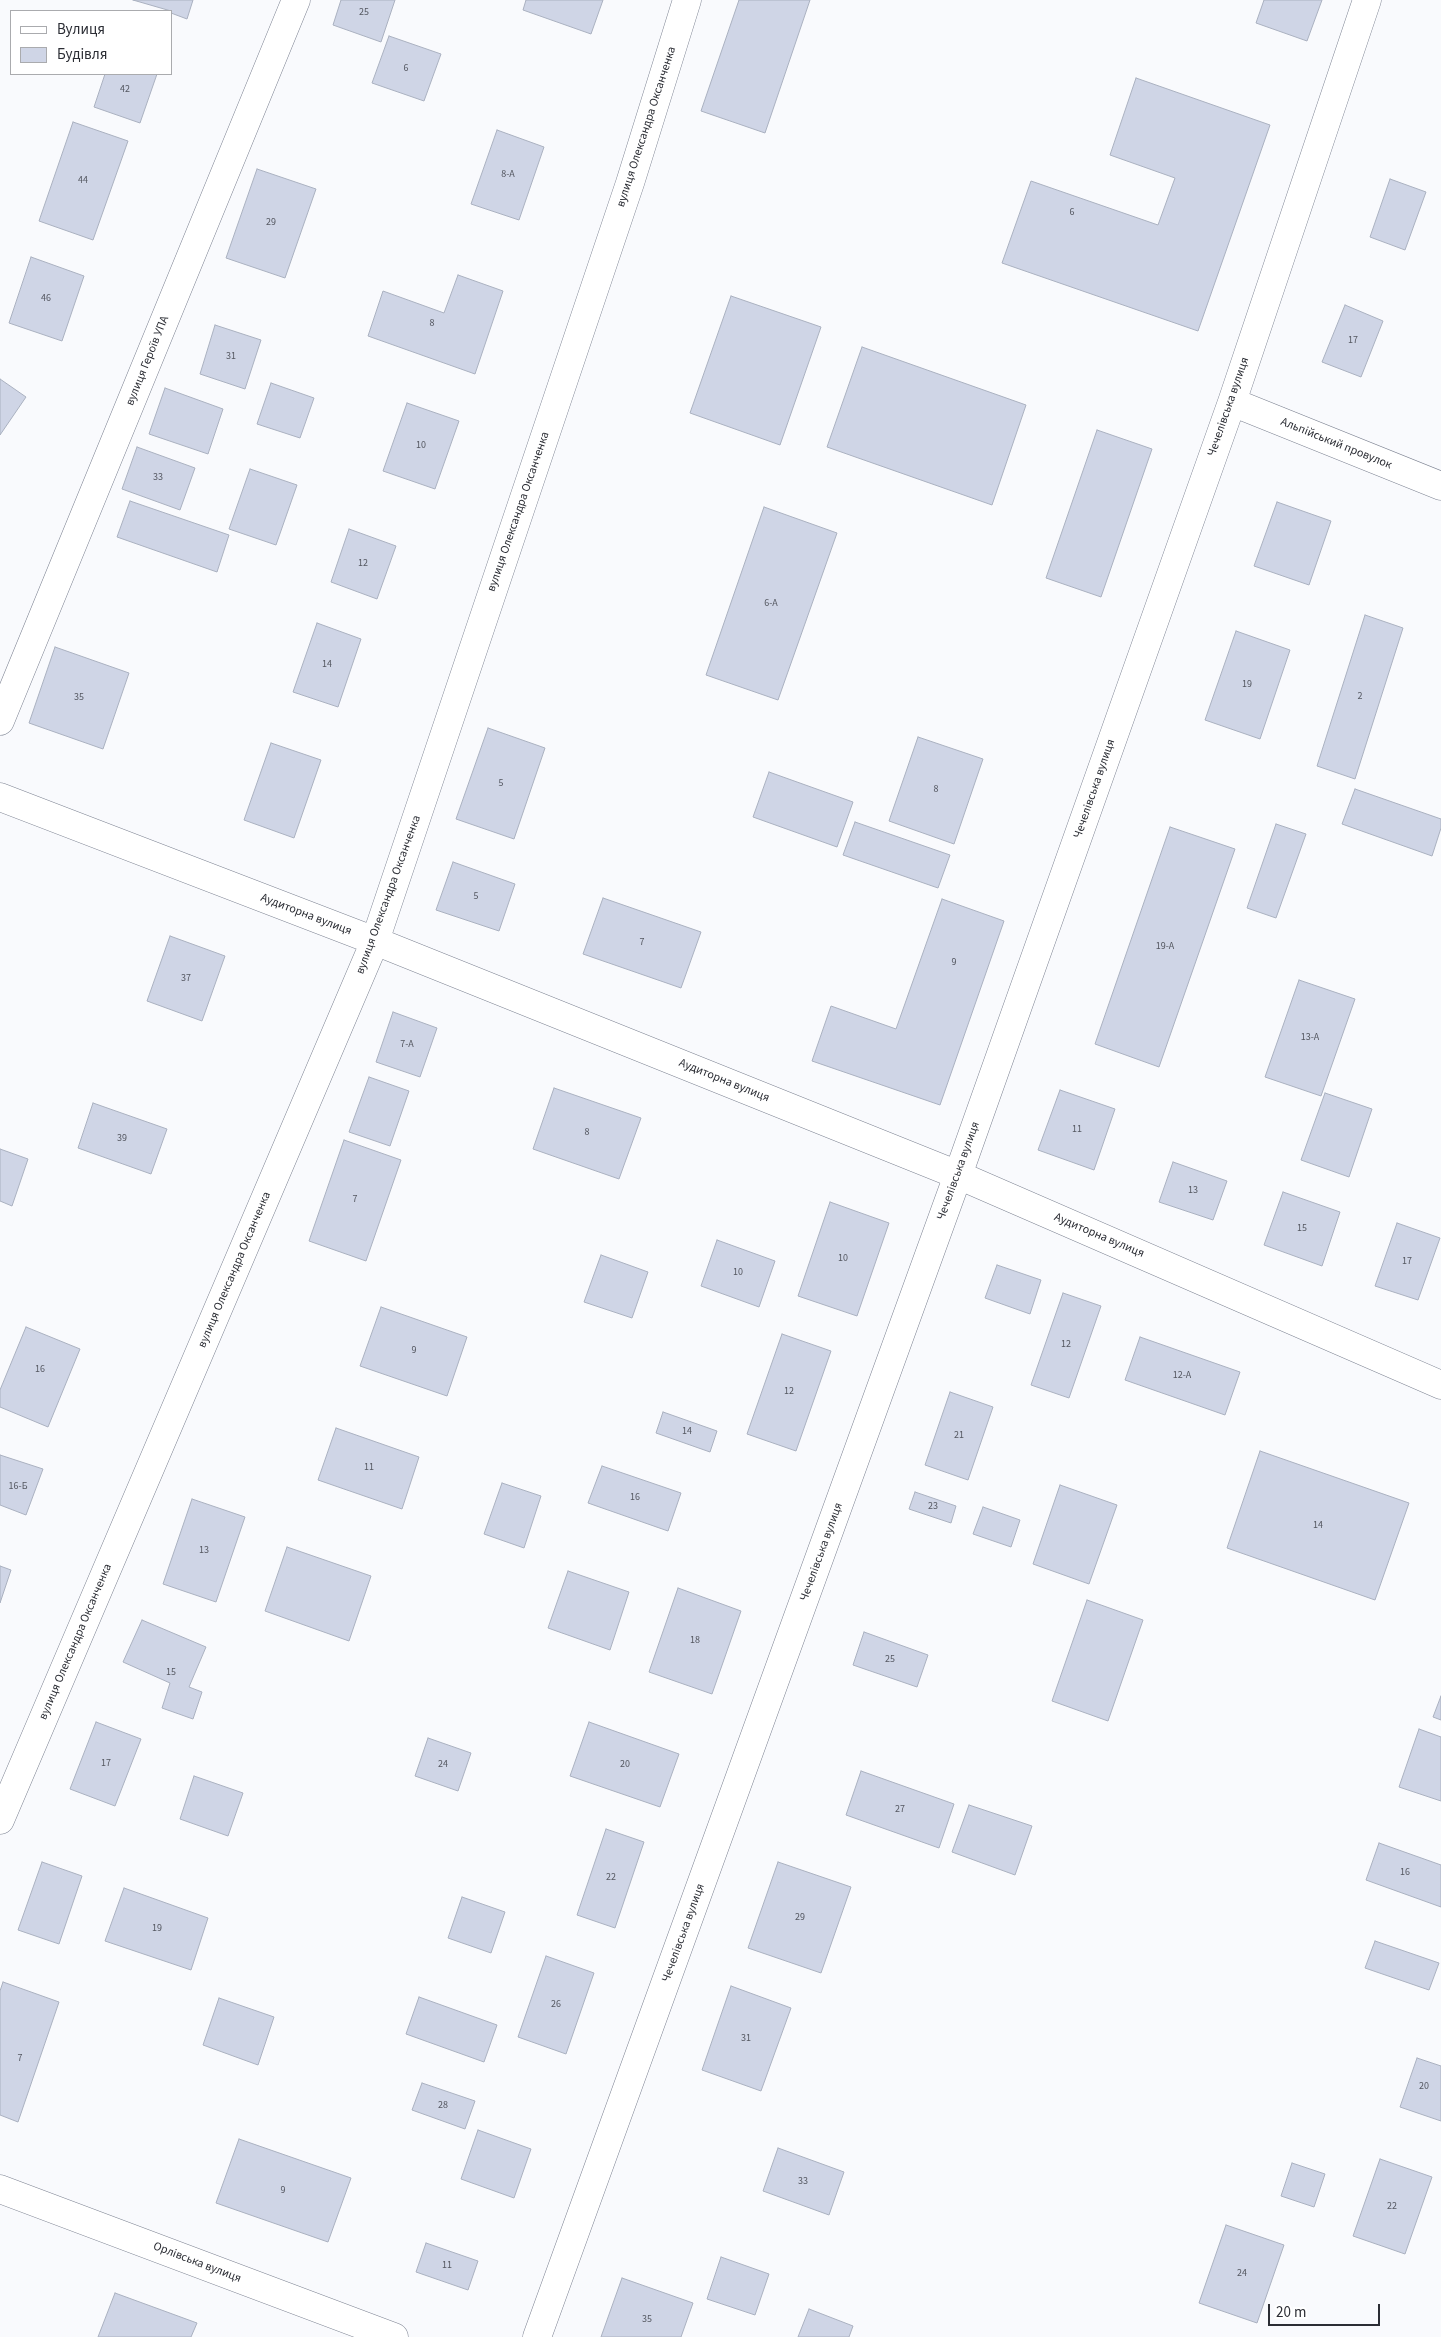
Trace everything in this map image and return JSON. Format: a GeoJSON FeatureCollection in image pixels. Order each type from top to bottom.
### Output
{"type":"FeatureCollection","features":[{"type":"Feature","properties":{"kind":"street","name":"вулиця Героїв УПА"},"geometry":{"type":"LineString","coordinates":[[0,721],[296,0]]}},
{"type":"Feature","properties":{"kind":"street","name":"вулиця Олександра Оксанченка"},"geometry":{"type":"LineString","coordinates":[[0,1820],[375,942],[630,183],[687,0]]}},
{"type":"Feature","properties":{"kind":"street","name":"Чечелівська вулиця"},"geometry":{"type":"LineString","coordinates":[[537,2337],[958,1175],[1232,402],[1367,0]]}},
{"type":"Feature","properties":{"kind":"street","name":"Альпійський провулок"},"geometry":{"type":"LineString","coordinates":[[1232,402],[1441,486]]}},
{"type":"Feature","properties":{"kind":"street","name":"Аудиторна вулиця"},"geometry":{"type":"LineString","coordinates":[[0,797],[375,942],[958,1175],[1441,1385]]}},
{"type":"Feature","properties":{"kind":"street","name":"Орлівська вулиця"},"geometry":{"type":"LineString","coordinates":[[0,2189],[394,2337]]}},
{"type":"Feature","properties":{"kind":"building"},"geometry":{"type":"Polygon","coordinates":[[[133,0],[193,0],[187,19],[172,13],[172,10],[133,0]]]}},
{"type":"Feature","properties":{"kind":"building"},"geometry":{"type":"Polygon","coordinates":[[[341,0],[395,0],[381,42],[333,25],[341,0]]]}},
{"type":"Feature","properties":{"kind":"building"},"geometry":{"type":"Polygon","coordinates":[[[526,0],[603,0],[591,34],[523,10],[526,0]]]}},
{"type":"Feature","properties":{"kind":"building"},"geometry":{"type":"Polygon","coordinates":[[[739,0],[810,0],[765,133],[701,111],[739,0]]]}},
{"type":"Feature","properties":{"kind":"building"},"geometry":{"type":"Polygon","coordinates":[[[1264,0],[1322,0],[1307,41],[1256,23],[1264,0]]]}},
{"type":"Feature","properties":{"kind":"building"},"geometry":{"type":"Polygon","coordinates":[[[389,36],[441,54],[424,101],[372,83],[389,36]]]}},
{"type":"Feature","properties":{"kind":"building"},"geometry":{"type":"Polygon","coordinates":[[[105,75],[157,75],[140,123],[94,107],[105,75]]]}},
{"type":"Feature","properties":{"kind":"building"},"geometry":{"type":"Polygon","coordinates":[[[1136,78],[1270,125],[1198,331],[1002,263],[1031,181],[1158,225],[1175,178],[1110,155],[1136,78]]]}},
{"type":"Feature","properties":{"kind":"building"},"geometry":{"type":"Polygon","coordinates":[[[73,122],[128,141],[93,240],[39,221],[73,122]]]}},
{"type":"Feature","properties":{"kind":"building"},"geometry":{"type":"Polygon","coordinates":[[[497,130],[544,147],[519,220],[471,204],[497,130]]]}},
{"type":"Feature","properties":{"kind":"building"},"geometry":{"type":"Polygon","coordinates":[[[257,169],[316,189],[285,278],[226,258],[257,169]]]}},
{"type":"Feature","properties":{"kind":"building"},"geometry":{"type":"Polygon","coordinates":[[[1390,179],[1426,192],[1405,250],[1370,237],[1390,179]]]}},
{"type":"Feature","properties":{"kind":"building"},"geometry":{"type":"Polygon","coordinates":[[[31,257],[84,276],[62,341],[9,323],[31,257]]]}},
{"type":"Feature","properties":{"kind":"building"},"geometry":{"type":"Polygon","coordinates":[[[458,275],[503,291],[475,374],[368,336],[383,291],[444,313],[458,275]]]}},
{"type":"Feature","properties":{"kind":"building"},"geometry":{"type":"Polygon","coordinates":[[[731,296],[821,327],[780,445],[690,413],[731,296]]]}},
{"type":"Feature","properties":{"kind":"building"},"geometry":{"type":"Polygon","coordinates":[[[1345,305],[1383,321],[1361,377],[1322,362],[1345,305]]]}},
{"type":"Feature","properties":{"kind":"building"},"geometry":{"type":"Polygon","coordinates":[[[215,325],[261,340],[245,389],[200,374],[215,325]]]}},
{"type":"Feature","properties":{"kind":"building"},"geometry":{"type":"Polygon","coordinates":[[[862,347],[1026,405],[992,505],[827,447],[862,347]]]}},
{"type":"Feature","properties":{"kind":"building"},"geometry":{"type":"Polygon","coordinates":[[[0,379],[26,397],[0,435],[0,379]]]}},
{"type":"Feature","properties":{"kind":"building"},"geometry":{"type":"Polygon","coordinates":[[[271,383],[314,398],[300,438],[257,424],[271,383]]]}},
{"type":"Feature","properties":{"kind":"building"},"geometry":{"type":"Polygon","coordinates":[[[165,388],[223,409],[208,454],[149,434],[165,388]]]}},
{"type":"Feature","properties":{"kind":"building"},"geometry":{"type":"Polygon","coordinates":[[[407,403],[459,421],[435,489],[383,471],[407,403]]]}},
{"type":"Feature","properties":{"kind":"building"},"geometry":{"type":"Polygon","coordinates":[[[1097,430],[1152,449],[1101,597],[1046,578],[1097,430]]]}},
{"type":"Feature","properties":{"kind":"building"},"geometry":{"type":"Polygon","coordinates":[[[137,447],[195,468],[180,510],[122,489],[137,447]]]}},
{"type":"Feature","properties":{"kind":"building"},"geometry":{"type":"Polygon","coordinates":[[[250,469],[297,485],[276,545],[229,529],[250,469]]]}},
{"type":"Feature","properties":{"kind":"building"},"geometry":{"type":"Polygon","coordinates":[[[130,501],[229,535],[217,572],[117,537],[130,501]]]}},
{"type":"Feature","properties":{"kind":"building"},"geometry":{"type":"Polygon","coordinates":[[[1277,502],[1331,521],[1309,585],[1254,566],[1277,502]]]}},
{"type":"Feature","properties":{"kind":"building"},"geometry":{"type":"Polygon","coordinates":[[[764,507],[837,533],[778,700],[706,675],[764,507]]]}},
{"type":"Feature","properties":{"kind":"building"},"geometry":{"type":"Polygon","coordinates":[[[349,529],[396,546],[377,599],[331,582],[349,529]]]}},
{"type":"Feature","properties":{"kind":"building"},"geometry":{"type":"Polygon","coordinates":[[[1365,615],[1403,628],[1355,779],[1317,766],[1365,615]]]}},
{"type":"Feature","properties":{"kind":"building"},"geometry":{"type":"Polygon","coordinates":[[[317,623],[361,639],[338,707],[293,692],[317,623]]]}},
{"type":"Feature","properties":{"kind":"building"},"geometry":{"type":"Polygon","coordinates":[[[1236,631],[1290,650],[1260,739],[1205,720],[1236,631]]]}},
{"type":"Feature","properties":{"kind":"building"},"geometry":{"type":"Polygon","coordinates":[[[55,647],[129,673],[103,749],[29,723],[55,647]]]}},
{"type":"Feature","properties":{"kind":"building"},"geometry":{"type":"Polygon","coordinates":[[[488,728],[545,748],[514,839],[456,819],[488,728]]]}},
{"type":"Feature","properties":{"kind":"building"},"geometry":{"type":"Polygon","coordinates":[[[918,737],[983,759],[954,844],[889,821],[918,737]]]}},
{"type":"Feature","properties":{"kind":"building"},"geometry":{"type":"Polygon","coordinates":[[[271,743],[321,760],[294,838],[244,820],[271,743]]]}},
{"type":"Feature","properties":{"kind":"building"},"geometry":{"type":"Polygon","coordinates":[[[769,772],[853,802],[837,847],[753,817],[769,772]]]}},
{"type":"Feature","properties":{"kind":"building"},"geometry":{"type":"Polygon","coordinates":[[[1355,789],[1441,819],[1441,828],[1432,856],[1342,824],[1355,789]]]}},
{"type":"Feature","properties":{"kind":"building"},"geometry":{"type":"Polygon","coordinates":[[[855,822],[950,855],[938,888],[843,855],[855,822]]]}},
{"type":"Feature","properties":{"kind":"building"},"geometry":{"type":"Polygon","coordinates":[[[1276,824],[1306,834],[1276,918],[1247,908],[1276,824]]]}},
{"type":"Feature","properties":{"kind":"building"},"geometry":{"type":"Polygon","coordinates":[[[1170,827],[1235,849],[1159,1067],[1095,1044],[1170,827]]]}},
{"type":"Feature","properties":{"kind":"building"},"geometry":{"type":"Polygon","coordinates":[[[453,862],[515,884],[499,931],[436,910],[453,862]]]}},
{"type":"Feature","properties":{"kind":"building"},"geometry":{"type":"Polygon","coordinates":[[[603,898],[701,932],[681,988],[583,954],[603,898]]]}},
{"type":"Feature","properties":{"kind":"building"},"geometry":{"type":"Polygon","coordinates":[[[942,899],[1004,921],[940,1105],[812,1061],[831,1006],[896,1029],[942,899]]]}},
{"type":"Feature","properties":{"kind":"building"},"geometry":{"type":"Polygon","coordinates":[[[170,936],[225,956],[202,1021],[147,1001],[170,936]]]}},
{"type":"Feature","properties":{"kind":"building"},"geometry":{"type":"Polygon","coordinates":[[[1299,980],[1355,999],[1321,1096],[1265,1077],[1299,980]]]}},
{"type":"Feature","properties":{"kind":"building"},"geometry":{"type":"Polygon","coordinates":[[[393,1012],[437,1028],[420,1077],[376,1062],[393,1012]]]}},
{"type":"Feature","properties":{"kind":"building"},"geometry":{"type":"Polygon","coordinates":[[[369,1077],[409,1091],[390,1146],[349,1132],[369,1077]]]}},
{"type":"Feature","properties":{"kind":"building"},"geometry":{"type":"Polygon","coordinates":[[[554,1088],[641,1118],[619,1179],[533,1149],[554,1088]]]}},
{"type":"Feature","properties":{"kind":"building"},"geometry":{"type":"Polygon","coordinates":[[[1060,1090],[1115,1109],[1094,1170],[1038,1150],[1060,1090]]]}},
{"type":"Feature","properties":{"kind":"building"},"geometry":{"type":"Polygon","coordinates":[[[1325,1093],[1372,1109],[1349,1177],[1301,1160],[1325,1093]]]}},
{"type":"Feature","properties":{"kind":"building"},"geometry":{"type":"Polygon","coordinates":[[[93,1103],[167,1129],[151,1174],[78,1148],[93,1103]]]}},
{"type":"Feature","properties":{"kind":"building"},"geometry":{"type":"Polygon","coordinates":[[[344,1140],[401,1160],[366,1261],[309,1241],[344,1140]]]}},
{"type":"Feature","properties":{"kind":"building"},"geometry":{"type":"Polygon","coordinates":[[[0,1149],[28,1159],[12,1206],[0,1201],[0,1149]]]}},
{"type":"Feature","properties":{"kind":"building"},"geometry":{"type":"Polygon","coordinates":[[[1173,1162],[1227,1181],[1213,1220],[1159,1202],[1173,1162]]]}},
{"type":"Feature","properties":{"kind":"building"},"geometry":{"type":"Polygon","coordinates":[[[1283,1192],[1340,1212],[1322,1266],[1264,1245],[1283,1192]]]}},
{"type":"Feature","properties":{"kind":"building"},"geometry":{"type":"Polygon","coordinates":[[[830,1202],[889,1223],[857,1316],[798,1296],[830,1202]]]}},
{"type":"Feature","properties":{"kind":"building"},"geometry":{"type":"Polygon","coordinates":[[[1397,1223],[1440,1238],[1418,1300],[1375,1286],[1397,1223]]]}},
{"type":"Feature","properties":{"kind":"building"},"geometry":{"type":"Polygon","coordinates":[[[717,1240],[775,1261],[759,1307],[701,1286],[717,1240]]]}},
{"type":"Feature","properties":{"kind":"building"},"geometry":{"type":"Polygon","coordinates":[[[601,1255],[648,1272],[632,1318],[584,1302],[601,1255]]]}},
{"type":"Feature","properties":{"kind":"building"},"geometry":{"type":"Polygon","coordinates":[[[997,1265],[1041,1280],[1030,1314],[985,1298],[997,1265]]]}},
{"type":"Feature","properties":{"kind":"building"},"geometry":{"type":"Polygon","coordinates":[[[1063,1293],[1101,1306],[1069,1398],[1031,1385],[1063,1293]]]}},
{"type":"Feature","properties":{"kind":"building"},"geometry":{"type":"Polygon","coordinates":[[[381,1307],[467,1337],[447,1396],[360,1366],[381,1307]]]}},
{"type":"Feature","properties":{"kind":"building"},"geometry":{"type":"Polygon","coordinates":[[[26,1327],[80,1349],[48,1427],[0,1407],[0,1390],[26,1327]]]}},
{"type":"Feature","properties":{"kind":"building"},"geometry":{"type":"Polygon","coordinates":[[[782,1334],[831,1351],[796,1451],[747,1434],[782,1334]]]}},
{"type":"Feature","properties":{"kind":"building"},"geometry":{"type":"Polygon","coordinates":[[[1140,1337],[1240,1372],[1225,1415],[1125,1380],[1140,1337]]]}},
{"type":"Feature","properties":{"kind":"building"},"geometry":{"type":"Polygon","coordinates":[[[950,1392],[993,1407],[968,1480],[925,1465],[950,1392]]]}},
{"type":"Feature","properties":{"kind":"building"},"geometry":{"type":"Polygon","coordinates":[[[663,1412],[717,1431],[710,1452],[656,1433],[663,1412]]]}},
{"type":"Feature","properties":{"kind":"building"},"geometry":{"type":"Polygon","coordinates":[[[336,1428],[419,1457],[402,1509],[318,1480],[336,1428]]]}},
{"type":"Feature","properties":{"kind":"building"},"geometry":{"type":"Polygon","coordinates":[[[1260,1451],[1409,1503],[1375,1600],[1227,1548],[1260,1451]]]}},
{"type":"Feature","properties":{"kind":"building"},"geometry":{"type":"Polygon","coordinates":[[[0,1455],[43,1469],[26,1515],[0,1505],[0,1455]]]}},
{"type":"Feature","properties":{"kind":"building"},"geometry":{"type":"Polygon","coordinates":[[[602,1466],[681,1493],[668,1531],[588,1503],[602,1466]]]}},
{"type":"Feature","properties":{"kind":"building"},"geometry":{"type":"Polygon","coordinates":[[[502,1483],[541,1496],[524,1548],[484,1534],[502,1483]]]}},
{"type":"Feature","properties":{"kind":"building"},"geometry":{"type":"Polygon","coordinates":[[[1060,1485],[1117,1505],[1089,1584],[1033,1564],[1060,1485]]]}},
{"type":"Feature","properties":{"kind":"building"},"geometry":{"type":"Polygon","coordinates":[[[915,1492],[956,1506],[951,1523],[909,1509],[915,1492]]]}},
{"type":"Feature","properties":{"kind":"building"},"geometry":{"type":"Polygon","coordinates":[[[192,1499],[245,1517],[216,1602],[163,1584],[192,1499]]]}},
{"type":"Feature","properties":{"kind":"building"},"geometry":{"type":"Polygon","coordinates":[[[983,1507],[1020,1520],[1011,1547],[973,1534],[983,1507]]]}},
{"type":"Feature","properties":{"kind":"building"},"geometry":{"type":"Polygon","coordinates":[[[287,1547],[371,1576],[349,1641],[265,1611],[287,1547]]]}},
{"type":"Feature","properties":{"kind":"building"},"geometry":{"type":"Polygon","coordinates":[[[0,1566],[11,1570],[0,1603],[0,1566]]]}},
{"type":"Feature","properties":{"kind":"building"},"geometry":{"type":"Polygon","coordinates":[[[568,1571],[629,1592],[610,1650],[548,1628],[568,1571]]]}},
{"type":"Feature","properties":{"kind":"building"},"geometry":{"type":"Polygon","coordinates":[[[678,1588],[741,1611],[712,1694],[649,1672],[678,1588]]]}},
{"type":"Feature","properties":{"kind":"building"},"geometry":{"type":"Polygon","coordinates":[[[1087,1600],[1143,1620],[1108,1721],[1052,1701],[1087,1600]]]}},
{"type":"Feature","properties":{"kind":"building"},"geometry":{"type":"Polygon","coordinates":[[[142,1620],[206,1647],[189,1687],[202,1692],[193,1719],[162,1708],[170,1683],[123,1662],[142,1620]]]}},
{"type":"Feature","properties":{"kind":"building"},"geometry":{"type":"Polygon","coordinates":[[[864,1632],[928,1655],[917,1687],[853,1665],[864,1632]]]}},
{"type":"Feature","properties":{"kind":"building"},"geometry":{"type":"Polygon","coordinates":[[[1441,1696],[1441,1720],[1433,1717],[1441,1696]]]}},
{"type":"Feature","properties":{"kind":"building"},"geometry":{"type":"Polygon","coordinates":[[[96,1722],[141,1739],[115,1806],[70,1789],[96,1722]]]}},
{"type":"Feature","properties":{"kind":"building"},"geometry":{"type":"Polygon","coordinates":[[[589,1722],[679,1754],[660,1807],[570,1776],[589,1722]]]}},
{"type":"Feature","properties":{"kind":"building"},"geometry":{"type":"Polygon","coordinates":[[[1419,1729],[1441,1737],[1441,1801],[1399,1787],[1419,1729]]]}},
{"type":"Feature","properties":{"kind":"building"},"geometry":{"type":"Polygon","coordinates":[[[428,1738],[471,1753],[458,1791],[415,1776],[428,1738]]]}},
{"type":"Feature","properties":{"kind":"building"},"geometry":{"type":"Polygon","coordinates":[[[861,1771],[954,1804],[939,1848],[846,1815],[861,1771]]]}},
{"type":"Feature","properties":{"kind":"building"},"geometry":{"type":"Polygon","coordinates":[[[194,1776],[243,1793],[228,1836],[180,1819],[194,1776]]]}},
{"type":"Feature","properties":{"kind":"building"},"geometry":{"type":"Polygon","coordinates":[[[969,1805],[1032,1826],[1015,1875],[952,1852],[969,1805]]]}},
{"type":"Feature","properties":{"kind":"building"},"geometry":{"type":"Polygon","coordinates":[[[606,1829],[644,1842],[615,1928],[577,1915],[606,1829]]]}},
{"type":"Feature","properties":{"kind":"building"},"geometry":{"type":"Polygon","coordinates":[[[1379,1843],[1441,1865],[1441,1907],[1366,1880],[1379,1843]]]}},
{"type":"Feature","properties":{"kind":"building"},"geometry":{"type":"Polygon","coordinates":[[[42,1862],[82,1876],[59,1944],[18,1930],[42,1862]]]}},
{"type":"Feature","properties":{"kind":"building"},"geometry":{"type":"Polygon","coordinates":[[[778,1862],[851,1887],[821,1973],[748,1948],[778,1862]]]}},
{"type":"Feature","properties":{"kind":"building"},"geometry":{"type":"Polygon","coordinates":[[[124,1888],[208,1918],[191,1970],[105,1941],[124,1888]]]}},
{"type":"Feature","properties":{"kind":"building"},"geometry":{"type":"Polygon","coordinates":[[[462,1897],[505,1912],[491,1953],[448,1938],[462,1897]]]}},
{"type":"Feature","properties":{"kind":"building"},"geometry":{"type":"Polygon","coordinates":[[[1375,1941],[1439,1963],[1429,1990],[1365,1968],[1375,1941]]]}},
{"type":"Feature","properties":{"kind":"building"},"geometry":{"type":"Polygon","coordinates":[[[546,1956],[594,1973],[566,2054],[518,2037],[546,1956]]]}},
{"type":"Feature","properties":{"kind":"building"},"geometry":{"type":"Polygon","coordinates":[[[3,1982],[59,2002],[18,2122],[0,2115],[0,1991],[3,1982]]]}},
{"type":"Feature","properties":{"kind":"building"},"geometry":{"type":"Polygon","coordinates":[[[731,1986],[791,2008],[761,2091],[702,2070],[731,1986]]]}},
{"type":"Feature","properties":{"kind":"building"},"geometry":{"type":"Polygon","coordinates":[[[419,1997],[497,2025],[484,2062],[406,2034],[419,1997]]]}},
{"type":"Feature","properties":{"kind":"building"},"geometry":{"type":"Polygon","coordinates":[[[219,1998],[274,2017],[258,2065],[203,2045],[219,1998]]]}},
{"type":"Feature","properties":{"kind":"building"},"geometry":{"type":"Polygon","coordinates":[[[1417,2058],[1441,2066],[1441,2121],[1400,2107],[1417,2058]]]}},
{"type":"Feature","properties":{"kind":"building"},"geometry":{"type":"Polygon","coordinates":[[[422,2083],[475,2101],[465,2129],[412,2110],[422,2083]]]}},
{"type":"Feature","properties":{"kind":"building"},"geometry":{"type":"Polygon","coordinates":[[[478,2130],[531,2149],[514,2198],[461,2179],[478,2130]]]}},
{"type":"Feature","properties":{"kind":"building"},"geometry":{"type":"Polygon","coordinates":[[[239,2139],[351,2178],[328,2242],[216,2203],[239,2139]]]}},
{"type":"Feature","properties":{"kind":"building"},"geometry":{"type":"Polygon","coordinates":[[[778,2148],[844,2172],[829,2215],[763,2191],[778,2148]]]}},
{"type":"Feature","properties":{"kind":"building"},"geometry":{"type":"Polygon","coordinates":[[[1380,2159],[1432,2177],[1405,2254],[1353,2236],[1380,2159]]]}},
{"type":"Feature","properties":{"kind":"building"},"geometry":{"type":"Polygon","coordinates":[[[1292,2163],[1325,2174],[1314,2207],[1281,2196],[1292,2163]]]}},
{"type":"Feature","properties":{"kind":"building"},"geometry":{"type":"Polygon","coordinates":[[[1226,2225],[1284,2245],[1257,2323],[1199,2303],[1226,2225]]]}},
{"type":"Feature","properties":{"kind":"building"},"geometry":{"type":"Polygon","coordinates":[[[426,2243],[478,2261],[468,2290],[416,2272],[426,2243]]]}},
{"type":"Feature","properties":{"kind":"building"},"geometry":{"type":"Polygon","coordinates":[[[721,2257],[769,2274],[755,2315],[707,2299],[721,2257]]]}},
{"type":"Feature","properties":{"kind":"building"},"geometry":{"type":"Polygon","coordinates":[[[622,2278],[693,2303],[681,2337],[601,2337],[622,2278]]]}},
{"type":"Feature","properties":{"kind":"building"},"geometry":{"type":"Polygon","coordinates":[[[115,2293],[197,2323],[191,2337],[98,2337],[115,2293]]]}},
{"type":"Feature","properties":{"kind":"building"},"geometry":{"type":"Polygon","coordinates":[[[809,2309],[853,2326],[849,2337],[798,2337],[809,2309]]]}}]}
